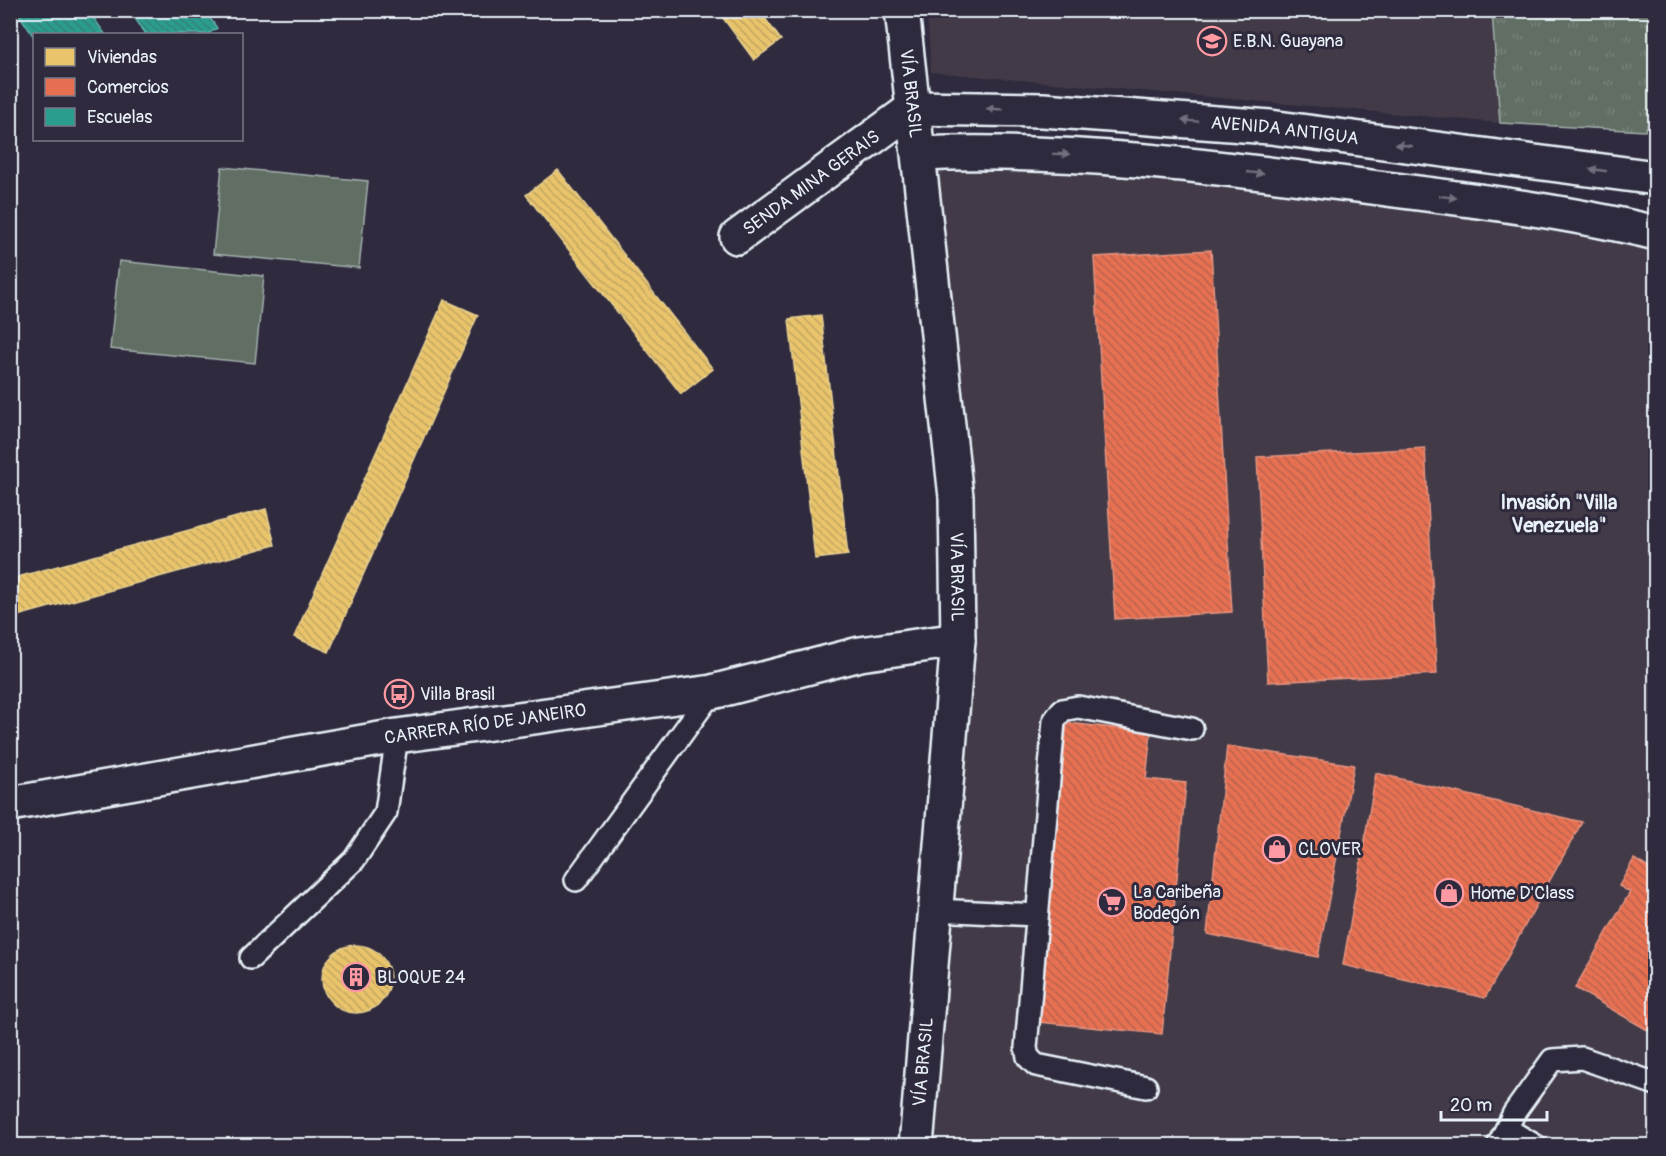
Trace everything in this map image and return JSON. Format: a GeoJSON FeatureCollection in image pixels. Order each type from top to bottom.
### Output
{"type":"FeatureCollection","features":[{"type":"Feature","properties":{"kind":"street","name":"VÍA BRASIL"},"geometry":{"type":"LineString","coordinates":[[902,10],[956,497],[958,640],[916,1146]]}},
{"type":"Feature","properties":{"kind":"street","name":"AVENIDA ANTIGUA"},"geometry":{"type":"LineString","coordinates":[[913,108],[1043,110],[1269,127],[1656,178]]}},
{"type":"Feature","properties":{"kind":"street","name":"SENDA MINA GERAIS"},"geometry":{"type":"LineString","coordinates":[[737,237],[913,108]]}},
{"type":"Feature","properties":{"kind":"street"},"geometry":{"type":"LineString","coordinates":[[919,154],[1095,155],[1283,176],[1538,209],[1655,232]]}},
{"type":"Feature","properties":{"kind":"street","name":"CARRERA RÍO DE JANEIRO"},"geometry":{"type":"LineString","coordinates":[[10,804],[397,736],[712,692],[860,654],[958,640]]}},
{"type":"Feature","properties":{"kind":"lane"},"geometry":{"type":"LineString","coordinates":[[576,880],[712,692]]}},
{"type":"Feature","properties":{"kind":"lane"},"geometry":{"type":"LineString","coordinates":[[1146,1087],[1035,1065],[1028,1057],[1026,1048],[1054,721],[1062,710],[1078,707],[1192,729]]}},
{"type":"Feature","properties":{"kind":"lane"},"geometry":{"type":"LineString","coordinates":[[251,958],[354,860],[386,812],[397,736]]}},
{"type":"Feature","properties":{"kind":"lane"},"geometry":{"type":"LineString","coordinates":[[935,910],[1037,915]]}},
{"type":"Feature","properties":{"kind":"lane"},"geometry":{"type":"LineString","coordinates":[[1536,1146],[1502,1137],[1514,1113],[1552,1060],[1582,1058],[1656,1084]]}},
{"type":"Feature","properties":{"kind":"shaded area","name":"E.B.N. Guayana"},"geometry":{"type":"Polygon","coordinates":[[[927,11],[1492,11],[1500,123],[931,72],[927,11]]]}},
{"type":"Feature","properties":{"kind":"shaded area"},"geometry":{"type":"Polygon","coordinates":[[[919,154],[1083,154],[1655,233],[1655,1145],[916,1146],[958,640],[919,154]]]}},
{"type":"Feature","properties":{"kind":"green space"},"geometry":{"type":"Polygon","coordinates":[[[1492,11],[1655,11],[1655,110],[1645,131],[1500,123],[1492,11]]]}},
{"type":"Feature","properties":{"kind":"green space"},"geometry":{"type":"Polygon","coordinates":[[[222,167],[368,181],[359,268],[213,254],[222,167]]]}},
{"type":"Feature","properties":{"kind":"green space"},"geometry":{"type":"Polygon","coordinates":[[[119,261],[264,276],[255,363],[110,349],[119,261]]]}},
{"type":"Feature","properties":{"kind":"building: Viviendas"},"geometry":{"type":"Polygon","coordinates":[[[717,10],[759,10],[781,40],[754,60],[717,10]]]}},
{"type":"Feature","properties":{"kind":"building: Viviendas"},"geometry":{"type":"Polygon","coordinates":[[[558,170],[713,369],[681,394],[526,195],[558,170]]]}},
{"type":"Feature","properties":{"kind":"building: Viviendas"},"geometry":{"type":"Polygon","coordinates":[[[444,300],[478,315],[329,652],[294,637],[444,300]]]}},
{"type":"Feature","properties":{"kind":"building: Viviendas"},"geometry":{"type":"Polygon","coordinates":[[[821,315],[848,555],[815,559],[789,319],[821,315]]]}},
{"type":"Feature","properties":{"kind":"building: Viviendas"},"geometry":{"type":"Polygon","coordinates":[[[266,509],[275,545],[10,618],[10,579],[266,509]]]}},
{"type":"Feature","properties":{"kind":"building: Viviendas","name":"BLOQUE 24"},"geometry":{"type":"Polygon","coordinates":[[[356,945],[369,948],[380,955],[387,966],[390,979],[387,992],[380,1003],[369,1010],[356,1013],[343,1010],[332,1003],[325,992],[322,979],[325,966],[332,955],[343,948],[356,945]]]}},
{"type":"Feature","properties":{"kind":"building: Comercios"},"geometry":{"type":"Polygon","coordinates":[[[1211,250],[1232,612],[1115,619],[1094,257],[1211,250]]]}},
{"type":"Feature","properties":{"kind":"building: Comercios"},"geometry":{"type":"Polygon","coordinates":[[[1425,448],[1437,674],[1268,682],[1257,457],[1425,448]]]}},
{"type":"Feature","properties":{"kind":"building: Comercios","name":"La Caribeña Bodegón"},"geometry":{"type":"Polygon","coordinates":[[[1067,723],[1151,732],[1146,779],[1186,783],[1162,1034],[1038,1022],[1067,723]]]}},
{"type":"Feature","properties":{"kind":"building: Comercios","name":"CLOVER"},"geometry":{"type":"Polygon","coordinates":[[[1227,746],[1354,765],[1318,957],[1207,934],[1227,746]]]}},
{"type":"Feature","properties":{"kind":"building: Comercios","name":"Home D'Class"},"geometry":{"type":"Polygon","coordinates":[[[1376,773],[1582,822],[1485,998],[1343,965],[1376,773]]]}},
{"type":"Feature","properties":{"kind":"building: Comercios"},"geometry":{"type":"Polygon","coordinates":[[[1634,859],[1650,869],[1656,860],[1656,1035],[1575,988],[1630,892],[1619,886],[1634,859]]]}},
{"type":"Feature","properties":{"kind":"building: Escuelas"},"geometry":{"type":"Polygon","coordinates":[[[16,10],[88,10],[104,33],[33,33],[33,36],[16,10]]]}},
{"type":"Feature","properties":{"kind":"building: Escuelas"},"geometry":{"type":"Polygon","coordinates":[[[129,10],[204,10],[217,28],[210,33],[145,33],[129,10]]]}},
{"type":"Feature","properties":{"kind":"place","name":"E.B.N. Guayana"},"geometry":{"type":"Point","coordinates":[1212,41]}},
{"type":"Feature","properties":{"kind":"place","name":"Villa Brasil"},"geometry":{"type":"Point","coordinates":[399,694]}},
{"type":"Feature","properties":{"kind":"place","name":"CLOVER"},"geometry":{"type":"Point","coordinates":[1277,849]}},
{"type":"Feature","properties":{"kind":"place","name":"Home D'Class"},"geometry":{"type":"Point","coordinates":[1449,893]}},
{"type":"Feature","properties":{"kind":"place","name":"La Caribeña Bodegón"},"geometry":{"type":"Point","coordinates":[1112,902]}},
{"type":"Feature","properties":{"kind":"place","name":"BLOQUE 24"},"geometry":{"type":"Point","coordinates":[356,977]}},
{"type":"Feature","properties":{"kind":"district","name":"Invasión \"Villa Venezuela\""},"geometry":{"type":"Point","coordinates":[1559,514]}}]}
